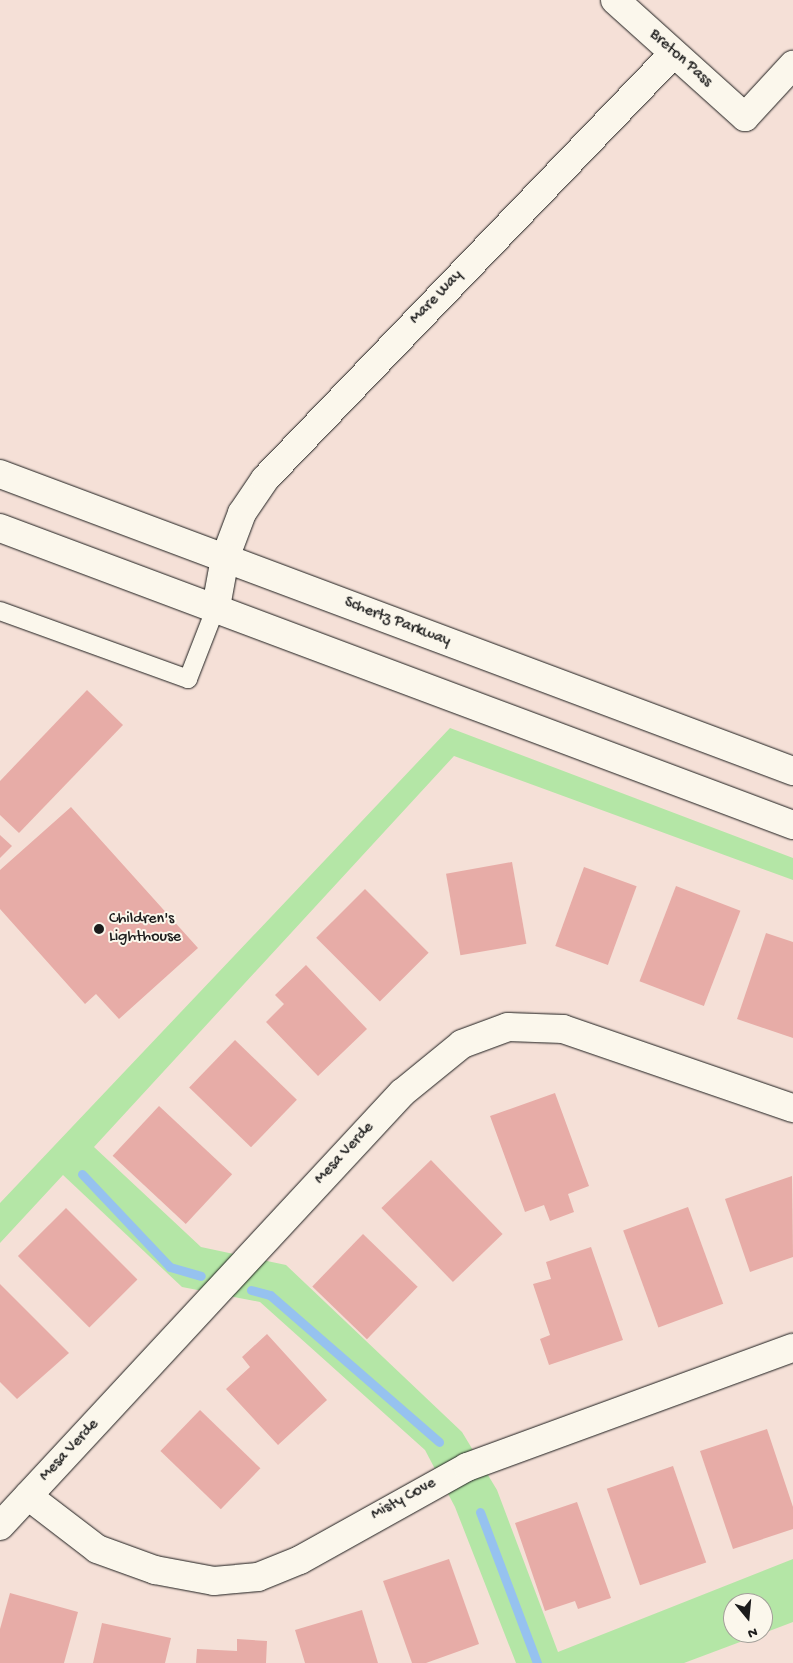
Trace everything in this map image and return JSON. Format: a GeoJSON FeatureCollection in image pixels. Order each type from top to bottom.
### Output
{"type":"FeatureCollection","features":[{"type":"Feature","properties":{"kind":"street","name":"Breton Pass"},"geometry":{"type":"LineString","coordinates":[[615,0],[745,117],[793,65]]}},
{"type":"Feature","properties":{"kind":"street","name":"Mare Way"},"geometry":{"type":"LineString","coordinates":[[216,607],[225,558],[242,513],[265,479],[673,54]]}},
{"type":"Feature","properties":{"kind":"street","name":"Schertz Parkway"},"geometry":{"type":"LineString","coordinates":[[0,474],[793,771]]}},
{"type":"Feature","properties":{"kind":"street"},"geometry":{"type":"LineString","coordinates":[[0,528],[216,607],[793,825]]}},
{"type":"Feature","properties":{"kind":"street","name":"Mesa Verde"},"geometry":{"type":"LineString","coordinates":[[0,1526],[402,1093],[462,1044],[508,1027],[563,1029],[793,1108]]}},
{"type":"Feature","properties":{"kind":"street","name":"Misty Cove"},"geometry":{"type":"LineString","coordinates":[[28,1496],[97,1549],[154,1570],[214,1581],[258,1576],[300,1560],[467,1467],[793,1348]]}},
{"type":"Feature","properties":{"kind":"lane"},"geometry":{"type":"LineString","coordinates":[[0,611],[188,679],[216,607]]}},
{"type":"Feature","properties":{"kind":"green space"},"geometry":{"type":"Polygon","coordinates":[[[450,728],[793,858],[793,880],[454,756],[94,1147],[201,1247],[286,1265],[462,1432],[497,1490],[558,1652],[793,1559],[793,1622],[773,1630],[773,1593],[723,1593],[723,1643],[737,1643],[684,1663],[516,1663],[455,1507],[425,1450],[260,1302],[182,1287],[63,1175],[0,1243],[0,1203],[450,728]]]}},
{"type":"Feature","properties":{"kind":"building"},"geometry":{"type":"Polygon","coordinates":[[[87,690],[123,725],[19,833],[0,815],[0,781],[87,690]]]}},
{"type":"Feature","properties":{"kind":"building","name":"Children's Lighthouse"},"geometry":{"type":"Polygon","coordinates":[[[71,807],[198,948],[119,1019],[96,994],[85,1004],[0,909],[0,870],[71,807]]]}},
{"type":"Feature","properties":{"kind":"building"},"geometry":{"type":"Polygon","coordinates":[[[0,835],[12,846],[0,858],[0,835]]]}},
{"type":"Feature","properties":{"kind":"building"},"geometry":{"type":"Polygon","coordinates":[[[512,862],[526,944],[460,955],[446,874],[512,862]]]}},
{"type":"Feature","properties":{"kind":"building"},"geometry":{"type":"Polygon","coordinates":[[[584,867],[637,886],[608,965],[555,946],[584,867]]]}},
{"type":"Feature","properties":{"kind":"building"},"geometry":{"type":"Polygon","coordinates":[[[676,886],[740,911],[704,1006],[639,981],[676,886]]]}},
{"type":"Feature","properties":{"kind":"building"},"geometry":{"type":"Polygon","coordinates":[[[365,889],[429,953],[380,1001],[316,938],[365,889]]]}},
{"type":"Feature","properties":{"kind":"building"},"geometry":{"type":"Polygon","coordinates":[[[766,933],[793,942],[793,1038],[737,1019],[766,933]]]}},
{"type":"Feature","properties":{"kind":"building"},"geometry":{"type":"Polygon","coordinates":[[[306,965],[367,1029],[318,1076],[266,1022],[284,1004],[275,995],[306,965]]]}},
{"type":"Feature","properties":{"kind":"building"},"geometry":{"type":"Polygon","coordinates":[[[235,1040],[297,1100],[251,1147],[189,1087],[235,1040]]]}},
{"type":"Feature","properties":{"kind":"building"},"geometry":{"type":"Polygon","coordinates":[[[555,1093],[589,1186],[568,1194],[574,1212],[550,1221],[544,1205],[525,1212],[490,1116],[555,1093]]]}},
{"type":"Feature","properties":{"kind":"building"},"geometry":{"type":"Polygon","coordinates":[[[159,1106],[232,1174],[186,1224],[113,1156],[159,1106]]]}},
{"type":"Feature","properties":{"kind":"building"},"geometry":{"type":"Polygon","coordinates":[[[431,1160],[503,1234],[453,1282],[381,1208],[431,1160]]]}},
{"type":"Feature","properties":{"kind":"building"},"geometry":{"type":"Polygon","coordinates":[[[792,1176],[793,1257],[750,1272],[725,1199],[792,1176]]]}},
{"type":"Feature","properties":{"kind":"building"},"geometry":{"type":"Polygon","coordinates":[[[688,1207],[723,1304],[658,1327],[623,1231],[688,1207]]]}},
{"type":"Feature","properties":{"kind":"building"},"geometry":{"type":"Polygon","coordinates":[[[66,1208],[137,1279],[89,1328],[18,1256],[66,1208]]]}},
{"type":"Feature","properties":{"kind":"building"},"geometry":{"type":"Polygon","coordinates":[[[363,1234],[418,1287],[367,1339],[312,1287],[363,1234]]]}},
{"type":"Feature","properties":{"kind":"building"},"geometry":{"type":"Polygon","coordinates":[[[591,1247],[623,1340],[549,1365],[540,1339],[550,1335],[533,1284],[551,1279],[546,1262],[591,1247]]]}},
{"type":"Feature","properties":{"kind":"building"},"geometry":{"type":"Polygon","coordinates":[[[0,1284],[69,1353],[17,1399],[0,1382],[0,1284]]]}},
{"type":"Feature","properties":{"kind":"building"},"geometry":{"type":"Polygon","coordinates":[[[267,1334],[327,1400],[278,1445],[226,1389],[250,1367],[242,1357],[267,1334]]]}},
{"type":"Feature","properties":{"kind":"building"},"geometry":{"type":"Polygon","coordinates":[[[200,1410],[260,1468],[221,1509],[160,1451],[200,1410]]]}},
{"type":"Feature","properties":{"kind":"building"},"geometry":{"type":"Polygon","coordinates":[[[767,1429],[793,1507],[793,1529],[733,1549],[700,1451],[767,1429]]]}},
{"type":"Feature","properties":{"kind":"building"},"geometry":{"type":"Polygon","coordinates":[[[673,1466],[706,1562],[640,1585],[607,1489],[673,1466]]]}},
{"type":"Feature","properties":{"kind":"building"},"geometry":{"type":"Polygon","coordinates":[[[577,1502],[611,1598],[578,1609],[575,1601],[545,1611],[515,1523],[577,1502]]]}},
{"type":"Feature","properties":{"kind":"building"},"geometry":{"type":"Polygon","coordinates":[[[449,1559],[479,1644],[426,1663],[412,1663],[383,1581],[449,1559]]]}},
{"type":"Feature","properties":{"kind":"building"},"geometry":{"type":"Polygon","coordinates":[[[10,1593],[78,1612],[64,1663],[0,1663],[0,1629],[10,1593]]]}},
{"type":"Feature","properties":{"kind":"building"},"geometry":{"type":"Polygon","coordinates":[[[362,1610],[378,1663],[305,1663],[295,1630],[362,1610]]]}},
{"type":"Feature","properties":{"kind":"building"},"geometry":{"type":"Polygon","coordinates":[[[102,1623],[171,1638],[165,1663],[93,1663],[102,1623]]]}},
{"type":"Feature","properties":{"kind":"building"},"geometry":{"type":"Polygon","coordinates":[[[237,1639],[267,1641],[266,1663],[196,1663],[197,1649],[237,1651],[237,1639]]]}},
{"type":"Feature","properties":{"kind":"waterway"},"geometry":{"type":"LineString","coordinates":[[82,1174],[170,1267],[201,1276]]}},
{"type":"Feature","properties":{"kind":"waterway"},"geometry":{"type":"LineString","coordinates":[[251,1290],[270,1295],[439,1442]]}},
{"type":"Feature","properties":{"kind":"waterway"},"geometry":{"type":"LineString","coordinates":[[480,1512],[537,1663]]}},
{"type":"Feature","properties":{"kind":"place","name":"Children's Lighthouse"},"geometry":{"type":"Point","coordinates":[99,929]}}]}
